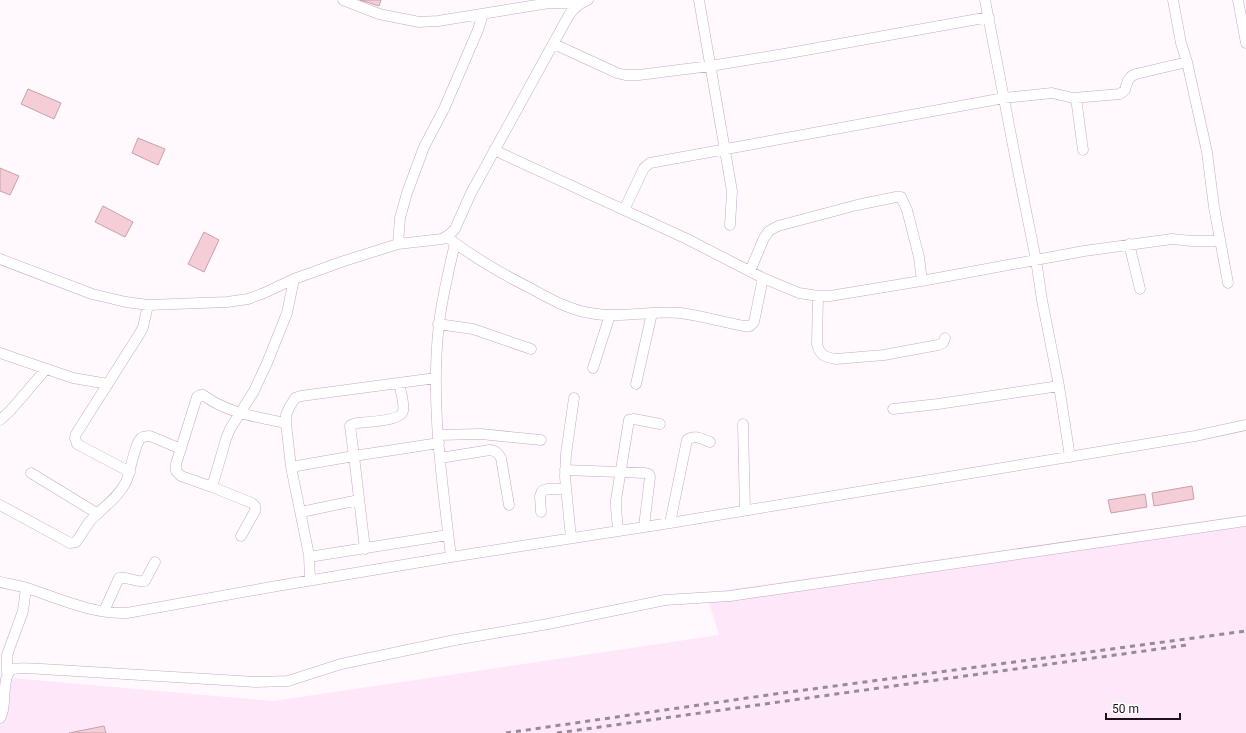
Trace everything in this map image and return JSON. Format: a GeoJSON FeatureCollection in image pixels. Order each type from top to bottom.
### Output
{"type":"FeatureCollection","features":[{"type":"Feature","properties":{"kind":"street"},"geometry":{"type":"LineString","coordinates":[[343,0],[379,14],[419,22],[438,21],[549,3],[584,1]]}},
{"type":"Feature","properties":{"kind":"street"},"geometry":{"type":"LineString","coordinates":[[699,0],[732,192],[730,225]]}},
{"type":"Feature","properties":{"kind":"street"},"geometry":{"type":"LineString","coordinates":[[986,0],[1036,260],[1042,300],[1059,386],[1070,457]]}},
{"type":"Feature","properties":{"kind":"street"},"geometry":{"type":"LineString","coordinates":[[1173,0],[1181,43],[1187,62],[1207,152],[1219,241],[1228,283]]}},
{"type":"Feature","properties":{"kind":"street"},"geometry":{"type":"LineString","coordinates":[[1238,0],[1244,25],[1246,43]]}},
{"type":"Feature","properties":{"kind":"street"},"geometry":{"type":"LineString","coordinates":[[1,262],[92,294],[126,302],[148,305],[227,302],[248,299],[344,261],[398,244],[435,240],[447,237],[455,229],[471,193],[569,15],[573,9],[584,1]]}},
{"type":"Feature","properties":{"kind":"street"},"geometry":{"type":"LineString","coordinates":[[398,244],[400,218],[407,193],[424,147],[447,102],[478,30],[483,14]]}},
{"type":"Feature","properties":{"kind":"street"},"geometry":{"type":"LineString","coordinates":[[554,44],[606,69],[625,75],[639,75],[710,66],[784,54],[989,17]]}},
{"type":"Feature","properties":{"kind":"street"},"geometry":{"type":"LineString","coordinates":[[624,210],[644,168],[650,163],[1004,98],[1052,93],[1076,98],[1122,94],[1126,90],[1130,77],[1136,74],[1187,62]]}},
{"type":"Feature","properties":{"kind":"street"},"geometry":{"type":"LineString","coordinates":[[1076,98],[1083,150]]}},
{"type":"Feature","properties":{"kind":"street"},"geometry":{"type":"LineString","coordinates":[[494,150],[624,210],[763,278],[799,293],[818,296],[830,296],[922,281],[1129,244],[1172,239],[1219,241]]}},
{"type":"Feature","properties":{"kind":"street"},"geometry":{"type":"LineString","coordinates":[[750,271],[764,238],[773,228],[857,205],[901,197],[907,210],[919,257],[922,281]]}},
{"type":"Feature","properties":{"kind":"street"},"geometry":{"type":"LineString","coordinates":[[447,237],[505,275],[545,296],[591,314],[610,315],[681,313],[750,326],[754,322],[763,278]]}},
{"type":"Feature","properties":{"kind":"street"},"geometry":{"type":"LineString","coordinates":[[451,557],[438,439],[436,378],[438,324],[455,243]]}},
{"type":"Feature","properties":{"kind":"street"},"geometry":{"type":"LineString","coordinates":[[1129,244],[1140,289]]}},
{"type":"Feature","properties":{"kind":"street"},"geometry":{"type":"LineString","coordinates":[[212,487],[226,439],[254,391],[287,313],[294,280]]}},
{"type":"Feature","properties":{"kind":"street"},"geometry":{"type":"LineString","coordinates":[[818,296],[819,351],[822,355],[828,358],[836,359],[884,355],[938,346],[943,343],[945,338]]}},
{"type":"Feature","properties":{"kind":"street"},"geometry":{"type":"LineString","coordinates":[[130,472],[76,444],[75,441],[76,434],[140,333],[143,327],[148,305]]}},
{"type":"Feature","properties":{"kind":"street"},"geometry":{"type":"LineString","coordinates":[[636,384],[652,313]]}},
{"type":"Feature","properties":{"kind":"street"},"geometry":{"type":"LineString","coordinates":[[593,368],[610,315]]}},
{"type":"Feature","properties":{"kind":"street"},"geometry":{"type":"LineString","coordinates":[[438,324],[473,329],[532,349]]}},
{"type":"Feature","properties":{"kind":"street"},"geometry":{"type":"LineString","coordinates":[[0,353],[74,378],[108,384]]}},
{"type":"Feature","properties":{"kind":"street"},"geometry":{"type":"LineString","coordinates":[[0,420],[10,411],[46,369]]}},
{"type":"Feature","properties":{"kind":"street"},"geometry":{"type":"LineString","coordinates":[[310,580],[309,555],[291,466],[286,423],[286,415],[295,398],[436,378]]}},
{"type":"Feature","properties":{"kind":"street"},"geometry":{"type":"LineString","coordinates":[[365,549],[350,426],[357,423],[392,419],[402,415],[404,408],[399,383]]}},
{"type":"Feature","properties":{"kind":"street"},"geometry":{"type":"LineString","coordinates":[[894,409],[1059,386]]}},
{"type":"Feature","properties":{"kind":"street"},"geometry":{"type":"LineString","coordinates":[[241,536],[255,511],[255,506],[252,503],[181,476],[176,467],[197,397],[203,395],[210,401],[222,407],[240,413],[286,423]]}},
{"type":"Feature","properties":{"kind":"street"},"geometry":{"type":"LineString","coordinates":[[571,538],[565,489],[566,454],[574,398]]}},
{"type":"Feature","properties":{"kind":"street"},"geometry":{"type":"LineString","coordinates":[[618,530],[616,508],[617,492],[629,420],[634,419],[660,424]]}},
{"type":"Feature","properties":{"kind":"street"},"geometry":{"type":"LineString","coordinates":[[744,424],[745,510]]}},
{"type":"Feature","properties":{"kind":"street"},"geometry":{"type":"LineString","coordinates":[[0,582],[26,588],[89,609],[117,613],[138,611],[310,580],[618,530],[670,523],[1070,457],[1195,436],[1246,425]]}},
{"type":"Feature","properties":{"kind":"street"},"geometry":{"type":"LineString","coordinates":[[291,466],[354,456],[438,439],[481,434],[541,440]]}},
{"type":"Feature","properties":{"kind":"street"},"geometry":{"type":"LineString","coordinates":[[0,504],[70,543],[76,542],[90,522],[120,492],[127,481],[138,442],[141,438],[150,436],[181,449]]}},
{"type":"Feature","properties":{"kind":"street"},"geometry":{"type":"LineString","coordinates":[[670,523],[687,440],[692,437],[696,437],[710,442]]}},
{"type":"Feature","properties":{"kind":"street"},"geometry":{"type":"LineString","coordinates":[[440,458],[490,450],[495,451],[501,458],[509,504]]}},
{"type":"Feature","properties":{"kind":"street"},"geometry":{"type":"LineString","coordinates":[[566,470],[649,474],[650,477],[644,526]]}},
{"type":"Feature","properties":{"kind":"street"},"geometry":{"type":"LineString","coordinates":[[31,473],[98,514]]}},
{"type":"Feature","properties":{"kind":"street"},"geometry":{"type":"LineString","coordinates":[[541,512],[540,496],[542,491],[547,489],[565,489]]}},
{"type":"Feature","properties":{"kind":"street"},"geometry":{"type":"LineString","coordinates":[[301,512],[359,500]]}},
{"type":"Feature","properties":{"kind":"street"},"geometry":{"type":"LineString","coordinates":[[7,672],[12,669],[42,669],[256,682],[288,681],[341,664],[455,640],[548,624],[665,600],[730,596],[1246,521]]}},
{"type":"Feature","properties":{"kind":"street"},"geometry":{"type":"LineString","coordinates":[[309,555],[315,556],[365,549],[448,535]]}},
{"type":"Feature","properties":{"kind":"street"},"geometry":{"type":"LineString","coordinates":[[104,611],[119,578],[125,577],[143,582],[147,579],[155,562]]}},
{"type":"Feature","properties":{"kind":"street"},"geometry":{"type":"LineString","coordinates":[[0,718],[3,712],[2,685],[7,672],[4,655],[23,611],[26,588]]}},
{"type":"Feature","properties":{"kind":"shaded area"},"geometry":{"type":"Polygon","coordinates":[[[1246,515],[1246,733],[0,733],[0,677],[273,701],[719,635],[706,593],[1246,515]]]}},
{"type":"Feature","properties":{"kind":"building"},"geometry":{"type":"Polygon","coordinates":[[[360,0],[381,0],[379,6],[360,0]]]}},
{"type":"Feature","properties":{"kind":"building"},"geometry":{"type":"Polygon","coordinates":[[[28,89],[61,103],[54,119],[21,104],[28,89]]]}},
{"type":"Feature","properties":{"kind":"building"},"geometry":{"type":"Polygon","coordinates":[[[138,138],[165,149],[158,165],[132,153],[138,138]]]}},
{"type":"Feature","properties":{"kind":"building"},"geometry":{"type":"Polygon","coordinates":[[[0,168],[19,176],[10,195],[0,191],[0,168]]]}},
{"type":"Feature","properties":{"kind":"building"},"geometry":{"type":"Polygon","coordinates":[[[103,206],[133,222],[125,237],[95,222],[103,206]]]}},
{"type":"Feature","properties":{"kind":"building"},"geometry":{"type":"Polygon","coordinates":[[[204,232],[219,240],[204,272],[188,264],[204,232]]]}},
{"type":"Feature","properties":{"kind":"building"},"geometry":{"type":"Polygon","coordinates":[[[1192,486],[1194,499],[1154,506],[1152,493],[1192,486]]]}},
{"type":"Feature","properties":{"kind":"building"},"geometry":{"type":"Polygon","coordinates":[[[1145,494],[1147,507],[1111,513],[1108,500],[1145,494]]]}},
{"type":"Feature","properties":{"kind":"building"},"geometry":{"type":"Polygon","coordinates":[[[104,726],[106,733],[69,733],[104,726]]]}},
{"type":"Feature","properties":{"kind":"railway"},"geometry":{"type":"LineString","coordinates":[[506,733],[775,694],[1246,631]]}},
{"type":"Feature","properties":{"kind":"railway"},"geometry":{"type":"LineString","coordinates":[[557,733],[1187,645]]}}]}
